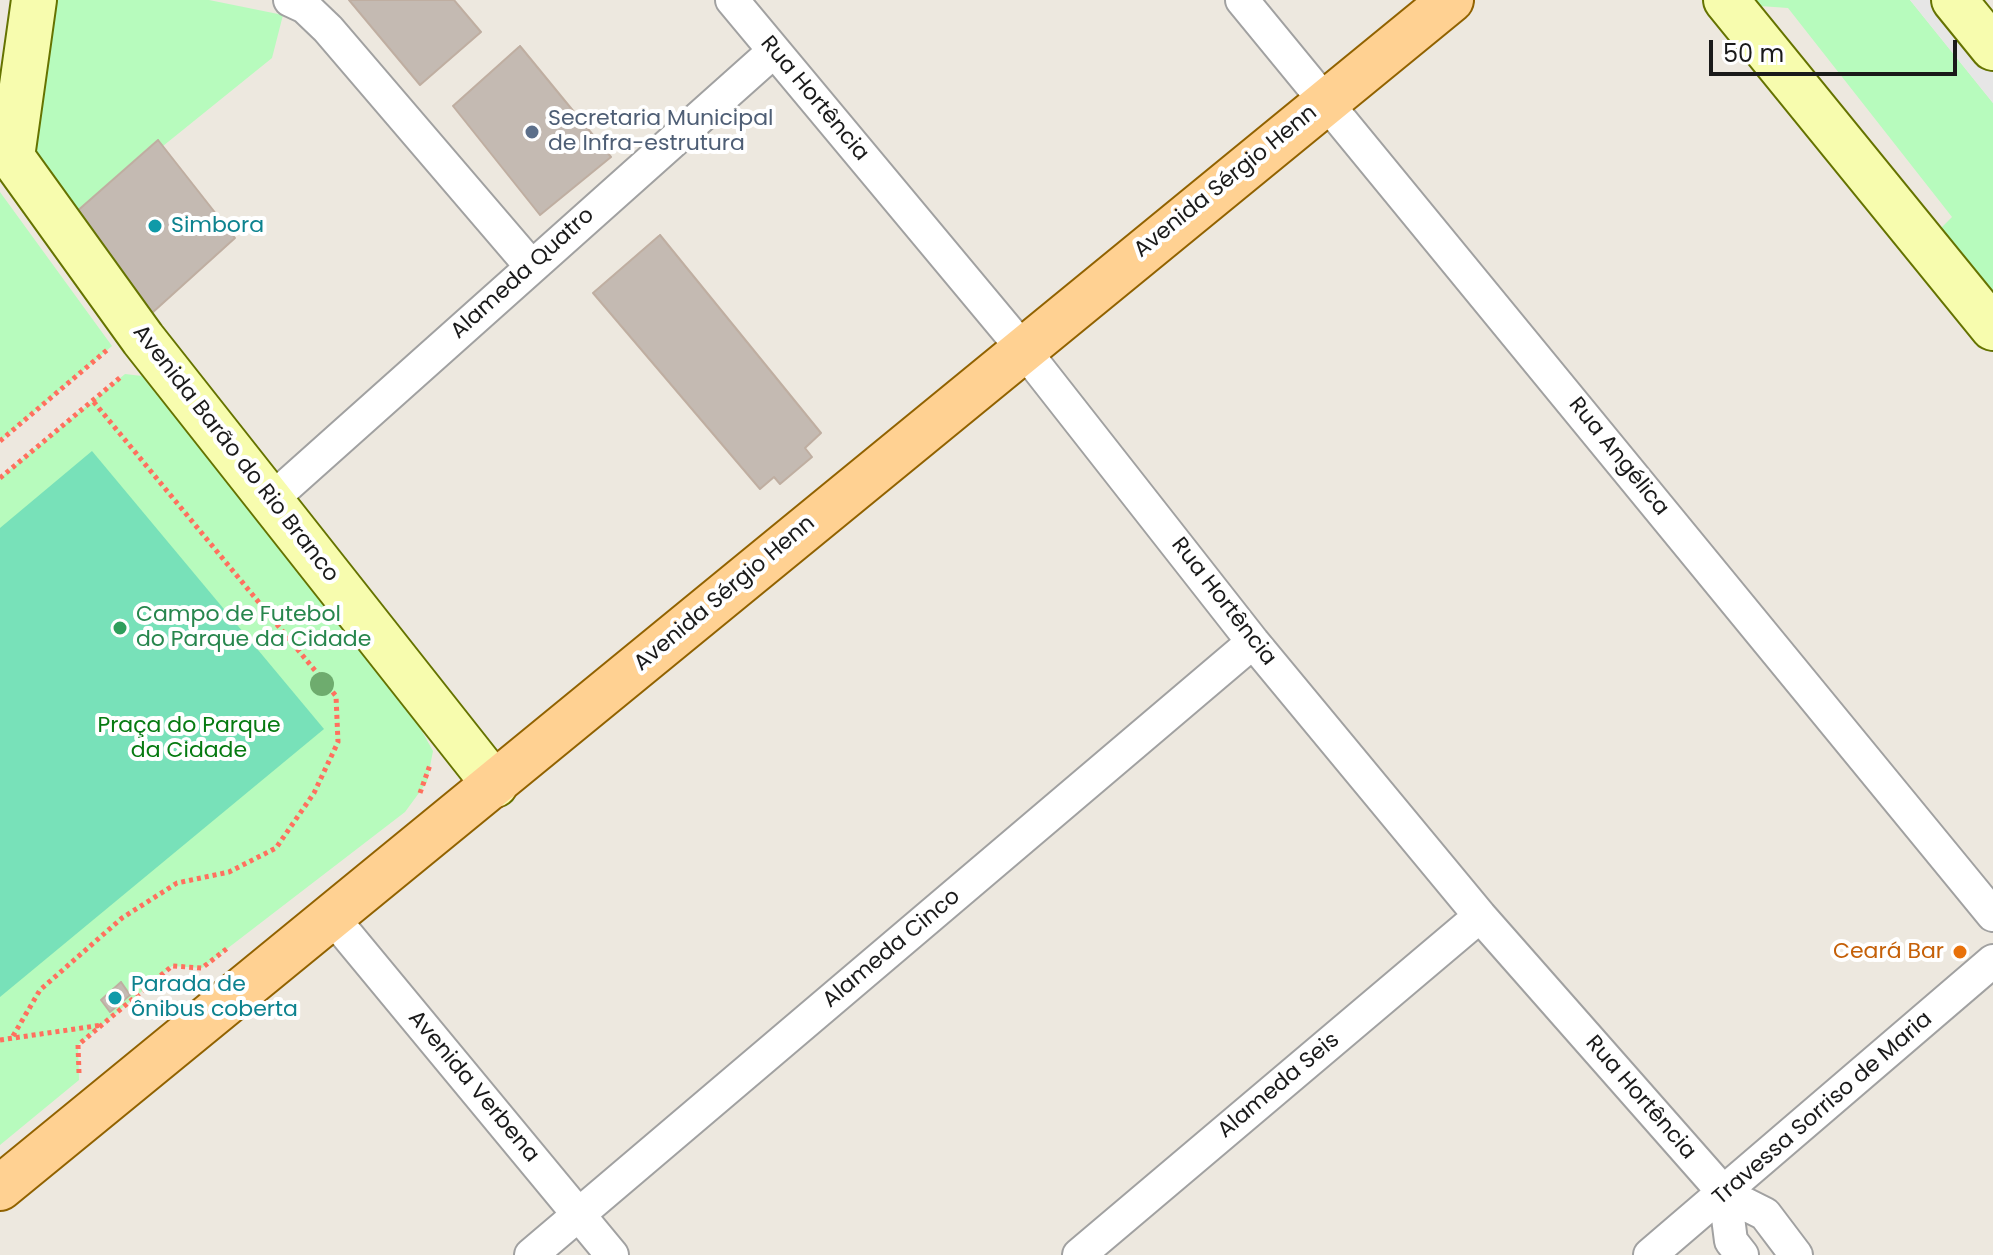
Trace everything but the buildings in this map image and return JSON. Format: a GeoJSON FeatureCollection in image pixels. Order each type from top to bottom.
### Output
{"type":"FeatureCollection","features":[{"type":"Feature","properties":{"kind":"main road","name":"Avenida Sérgio Henn"},"geometry":{"type":"LineString","coordinates":[[0,1188],[1451,0]]}},
{"type":"Feature","properties":{"kind":"street","name":"Avenida Barão do Rio Branco"},"geometry":{"type":"LineString","coordinates":[[34,0],[6,144],[143,339],[495,785]]}},
{"type":"Feature","properties":{"kind":"street"},"geometry":{"type":"LineString","coordinates":[[290,0],[305,7],[328,29],[531,266]]}},
{"type":"Feature","properties":{"kind":"street","name":"Rua Hortência"},"geometry":{"type":"LineString","coordinates":[[732,0],[1023,349],[1253,642],[1480,916],[1725,1194],[1765,1214],[1796,1255]]}},
{"type":"Feature","properties":{"kind":"street","name":"Rua Angélica"},"geometry":{"type":"LineString","coordinates":[[1242,0],[1993,915]]}},
{"type":"Feature","properties":{"kind":"street"},"geometry":{"type":"LineString","coordinates":[[1726,0],[1993,328]]}},
{"type":"Feature","properties":{"kind":"street"},"geometry":{"type":"LineString","coordinates":[[1954,0],[1993,48]]}},
{"type":"Feature","properties":{"kind":"street","name":"Alameda Quatro"},"geometry":{"type":"LineString","coordinates":[[272,499],[774,51]]}},
{"type":"Feature","properties":{"kind":"street","name":"Alameda Cinco"},"geometry":{"type":"LineString","coordinates":[[531,1255],[1253,642]]}},
{"type":"Feature","properties":{"kind":"street","name":"Alameda Seis"},"geometry":{"type":"LineString","coordinates":[[1079,1255],[1480,916]]}},
{"type":"Feature","properties":{"kind":"street","name":"Avenida Verbena"},"geometry":{"type":"LineString","coordinates":[[333,918],[612,1255]]}},
{"type":"Feature","properties":{"kind":"street","name":"Travessa Sorriso de Maria"},"geometry":{"type":"LineString","coordinates":[[1650,1255],[1725,1194],[1993,961]]}},
{"type":"Feature","properties":{"kind":"street"},"geometry":{"type":"LineString","coordinates":[[1725,1194],[1731,1241],[1742,1255]]}},
{"type":"Feature","properties":{"kind":"path"},"geometry":{"type":"LineString","coordinates":[[0,441],[112,346]]}},
{"type":"Feature","properties":{"kind":"path"},"geometry":{"type":"LineString","coordinates":[[0,478],[125,374],[133,375]]}},
{"type":"Feature","properties":{"kind":"path"},"geometry":{"type":"LineString","coordinates":[[13,1036],[40,990],[122,918],[177,883],[229,872],[276,848],[314,793],[338,742],[336,696],[93,401]]}},
{"type":"Feature","properties":{"kind":"path"},"geometry":{"type":"LineString","coordinates":[[415,802],[427,782],[433,751]]}},
{"type":"Feature","properties":{"kind":"path"},"geometry":{"type":"LineString","coordinates":[[79,1080],[78,1045],[172,966],[202,968],[240,938]]}},
{"type":"Feature","properties":{"kind":"path"},"geometry":{"type":"LineString","coordinates":[[0,1040],[103,1024]]}},
{"type":"Feature","properties":{"kind":"green space"},"geometry":{"type":"Polygon","coordinates":[[[47,0],[209,0],[283,15],[272,58],[163,146],[157,140],[75,213],[32,155],[47,0]]]}},
{"type":"Feature","properties":{"kind":"green space"},"geometry":{"type":"Polygon","coordinates":[[[1755,0],[1910,0],[1993,103],[1993,292],[1939,230],[1952,217],[1788,8],[1760,6],[1755,0]]]}},
{"type":"Feature","properties":{"kind":"green space"},"geometry":{"type":"Polygon","coordinates":[[[0,192],[112,346],[0,441],[0,192]]]}},
{"type":"Feature","properties":{"kind":"green space","name":"Praça do Parque da Cidade"},"geometry":{"type":"Polygon","coordinates":[[[125,374],[142,376],[318,595],[419,726],[433,751],[427,782],[405,812],[202,968],[172,966],[78,1045],[79,1080],[0,1145],[0,478],[125,374]]]}},
{"type":"Feature","properties":{"kind":"green space","name":"Campo de Futebol do Parque da Cidade"},"geometry":{"type":"Polygon","coordinates":[[[92,451],[324,729],[0,997],[0,528],[92,451]]]}},
{"type":"Feature","properties":{"kind":"shaded area"},"geometry":{"type":"Polygon","coordinates":[[[1910,0],[1935,0],[1993,70],[1993,103],[1910,0]]]}},
{"type":"Feature","properties":{"kind":"place","name":"Secretaria Municipal de Infra-estrutura"},"geometry":{"type":"Point","coordinates":[532,132]}},
{"type":"Feature","properties":{"kind":"place","name":"Simbora"},"geometry":{"type":"Point","coordinates":[155,226]}},
{"type":"Feature","properties":{"kind":"place","name":"Campo de Futebol do Parque da Cidade"},"geometry":{"type":"Point","coordinates":[120,628]}},
{"type":"Feature","properties":{"kind":"place","name":"Ceará Bar"},"geometry":{"type":"Point","coordinates":[1960,952]}},
{"type":"Feature","properties":{"kind":"place","name":"Parada de ônibus coberta"},"geometry":{"type":"Point","coordinates":[115,998]}}]}
